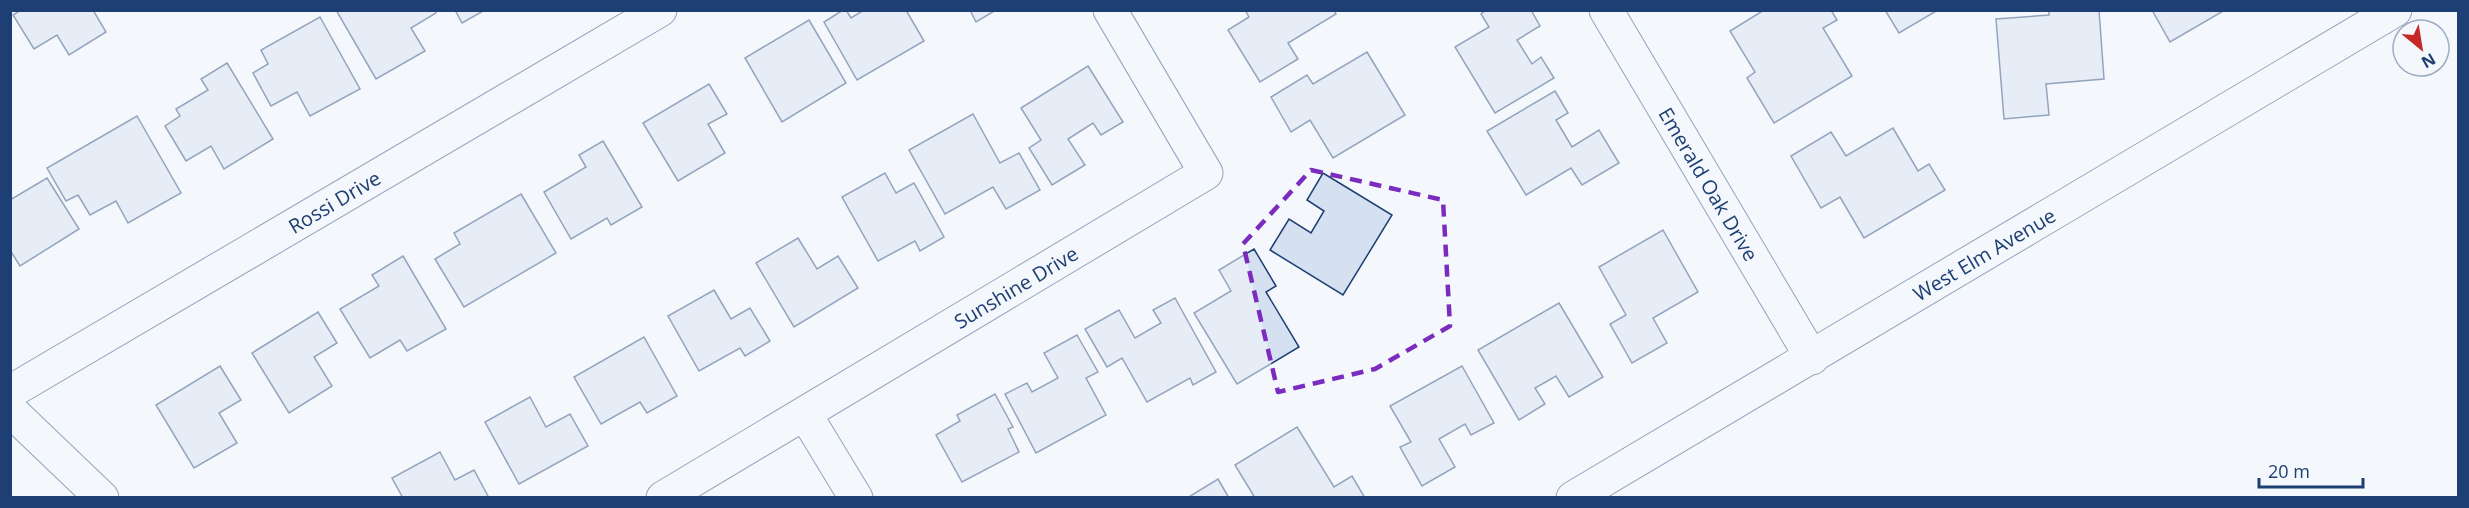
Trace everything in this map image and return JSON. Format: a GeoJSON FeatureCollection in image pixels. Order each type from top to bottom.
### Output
{"type":"FeatureCollection","features":[{"type":"Feature","properties":{"kind":"street","name":"Rossi Drive"},"geometry":{"type":"LineString","coordinates":[[10,392],[660,10]]}},
{"type":"Feature","properties":{"kind":"street","name":"Sunshine Drive"},"geometry":{"type":"LineString","coordinates":[[663,498],[1206,173],[1110,10]]}},
{"type":"Feature","properties":{"kind":"street","name":"Emerald Oak Drive"},"geometry":{"type":"LineString","coordinates":[[1606,10],[1812,358]]}},
{"type":"Feature","properties":{"kind":"street","name":"West Elm Avenue"},"geometry":{"type":"LineString","coordinates":[[1573,498],[2395,10]]}},
{"type":"Feature","properties":{"kind":"street"},"geometry":{"type":"LineString","coordinates":[[10,410],[102,498]]}},
{"type":"Feature","properties":{"kind":"street"},"geometry":{"type":"LineString","coordinates":[[805,414],[856,498]]}},
{"type":"Feature","properties":{"kind":"highlighted area"},"geometry":{"type":"Polygon","coordinates":[[[1311,170],[1443,200],[1450,326],[1375,369],[1278,392],[1243,244],[1311,170]]]}},
{"type":"Feature","properties":{"kind":"building"},"geometry":{"type":"Polygon","coordinates":[[[21,10],[93,10],[106,32],[69,55],[57,35],[34,49],[13,15],[21,10]]]}},
{"type":"Feature","properties":{"kind":"building"},"geometry":{"type":"Polygon","coordinates":[[[336,10],[435,10],[436,13],[411,28],[425,51],[376,79],[336,10]]]}},
{"type":"Feature","properties":{"kind":"building"},"geometry":{"type":"Polygon","coordinates":[[[455,10],[485,10],[462,23],[455,10]]]}},
{"type":"Feature","properties":{"kind":"building"},"geometry":{"type":"Polygon","coordinates":[[[846,10],[851,18],[864,10],[906,10],[924,41],[857,80],[824,22],[846,10]]]}},
{"type":"Feature","properties":{"kind":"building"},"geometry":{"type":"Polygon","coordinates":[[[970,10],[996,10],[976,22],[970,10]]]}},
{"type":"Feature","properties":{"kind":"building"},"geometry":{"type":"Polygon","coordinates":[[[1245,10],[1334,10],[1336,14],[1288,43],[1298,59],[1260,82],[1228,30],[1249,17],[1245,10]]]}},
{"type":"Feature","properties":{"kind":"building"},"geometry":{"type":"Polygon","coordinates":[[[1486,10],[1531,10],[1540,26],[1517,40],[1532,64],[1541,57],[1554,78],[1495,113],[1455,47],[1489,27],[1481,14],[1486,10]]]}},
{"type":"Feature","properties":{"kind":"building"},"geometry":{"type":"Polygon","coordinates":[[[1764,10],[1831,10],[1837,20],[1823,28],[1852,76],[1774,123],[1747,78],[1755,72],[1730,31],[1764,10]]]}},
{"type":"Feature","properties":{"kind":"building"},"geometry":{"type":"Polygon","coordinates":[[[1885,10],[1938,10],[1899,33],[1885,10]]]}},
{"type":"Feature","properties":{"kind":"building"},"geometry":{"type":"Polygon","coordinates":[[[2060,10],[2099,10],[2104,79],[2046,84],[2049,115],[2004,119],[1996,19],[2049,15],[2049,11],[2060,10]]]}},
{"type":"Feature","properties":{"kind":"building"},"geometry":{"type":"Polygon","coordinates":[[[2152,10],[2225,10],[2170,42],[2152,10]]]}},
{"type":"Feature","properties":{"kind":"building"},"geometry":{"type":"Polygon","coordinates":[[[320,17],[360,89],[310,116],[297,92],[271,106],[253,73],[268,64],[261,50],[320,17]]]}},
{"type":"Feature","properties":{"kind":"building"},"geometry":{"type":"Polygon","coordinates":[[[809,20],[846,83],[782,122],[745,58],[809,20]]]}},
{"type":"Feature","properties":{"kind":"building"},"geometry":{"type":"Polygon","coordinates":[[[1367,52],[1405,115],[1333,158],[1310,120],[1291,132],[1271,97],[1307,75],[1313,84],[1367,52]]]}},
{"type":"Feature","properties":{"kind":"building"},"geometry":{"type":"Polygon","coordinates":[[[227,63],[273,139],[224,169],[211,146],[186,161],[165,126],[180,116],[176,109],[208,90],[201,79],[227,63]]]}},
{"type":"Feature","properties":{"kind":"building"},"geometry":{"type":"Polygon","coordinates":[[[1088,66],[1123,122],[1101,135],[1093,123],[1068,139],[1085,165],[1052,185],[1029,148],[1041,140],[1021,108],[1088,66]]]}},
{"type":"Feature","properties":{"kind":"building"},"geometry":{"type":"Polygon","coordinates":[[[709,84],[727,114],[708,124],[725,153],[678,181],[643,123],[709,84]]]}},
{"type":"Feature","properties":{"kind":"building"},"geometry":{"type":"Polygon","coordinates":[[[1555,91],[1568,113],[1556,120],[1572,147],[1599,130],[1619,163],[1582,185],[1571,168],[1526,195],[1487,131],[1555,91]]]}},
{"type":"Feature","properties":{"kind":"building"},"geometry":{"type":"Polygon","coordinates":[[[973,114],[1000,163],[1019,153],[1040,190],[1006,209],[993,187],[945,214],[909,150],[973,114]]]}},
{"type":"Feature","properties":{"kind":"building"},"geometry":{"type":"Polygon","coordinates":[[[137,116],[181,193],[128,223],[116,201],[90,215],[78,195],[66,201],[47,168],[137,116]]]}},
{"type":"Feature","properties":{"kind":"building"},"geometry":{"type":"Polygon","coordinates":[[[1893,128],[1918,171],[1929,164],[1945,190],[1864,238],[1840,197],[1821,208],[1791,156],[1831,132],[1846,156],[1893,128]]]}},
{"type":"Feature","properties":{"kind":"building"},"geometry":{"type":"Polygon","coordinates":[[[603,141],[642,207],[611,225],[607,218],[571,239],[544,192],[586,167],[579,155],[603,141]]]}},
{"type":"Feature","properties":{"kind":"building"},"geometry":{"type":"Polygon","coordinates":[[[885,173],[896,193],[914,183],[944,237],[920,251],[915,241],[878,261],[842,197],[885,173]]]}},
{"type":"Feature","properties":{"kind":"building"},"geometry":{"type":"Polygon","coordinates":[[[1323,173],[1392,215],[1343,295],[1270,250],[1289,219],[1311,233],[1324,211],[1307,200],[1323,173]]]}},
{"type":"Feature","properties":{"kind":"building"},"geometry":{"type":"Polygon","coordinates":[[[47,178],[79,229],[20,266],[10,250],[10,200],[47,178]]]}},
{"type":"Feature","properties":{"kind":"building"},"geometry":{"type":"Polygon","coordinates":[[[521,194],[556,253],[464,307],[435,259],[460,244],[454,233],[521,194]]]}},
{"type":"Feature","properties":{"kind":"building"},"geometry":{"type":"Polygon","coordinates":[[[1663,230],[1698,292],[1653,318],[1667,343],[1632,363],[1610,324],[1626,315],[1599,267],[1663,230]]]}},
{"type":"Feature","properties":{"kind":"building"},"geometry":{"type":"Polygon","coordinates":[[[798,238],[817,269],[838,256],[858,288],[794,327],[756,263],[798,238]]]}},
{"type":"Feature","properties":{"kind":"building"},"geometry":{"type":"Polygon","coordinates":[[[1254,249],[1276,286],[1266,292],[1299,347],[1237,384],[1194,313],[1231,291],[1219,270],[1254,249]]]}},
{"type":"Feature","properties":{"kind":"building"},"geometry":{"type":"Polygon","coordinates":[[[403,256],[446,329],[407,351],[400,340],[370,358],[340,309],[379,286],[372,275],[403,256]]]}},
{"type":"Feature","properties":{"kind":"building"},"geometry":{"type":"Polygon","coordinates":[[[714,290],[731,319],[750,308],[770,341],[745,356],[740,348],[699,371],[668,316],[714,290]]]}},
{"type":"Feature","properties":{"kind":"building"},"geometry":{"type":"Polygon","coordinates":[[[1175,298],[1216,372],[1193,385],[1190,378],[1147,402],[1122,358],[1107,367],[1085,329],[1119,310],[1135,338],[1161,323],[1153,310],[1175,298]]]}},
{"type":"Feature","properties":{"kind":"building"},"geometry":{"type":"Polygon","coordinates":[[[1559,303],[1603,377],[1569,397],[1556,376],[1535,388],[1545,404],[1519,420],[1478,350],[1559,303]]]}},
{"type":"Feature","properties":{"kind":"building"},"geometry":{"type":"Polygon","coordinates":[[[318,312],[337,343],[314,357],[332,386],[289,413],[252,353],[318,312]]]}},
{"type":"Feature","properties":{"kind":"building"},"geometry":{"type":"Polygon","coordinates":[[[1077,335],[1098,372],[1086,378],[1106,415],[1036,453],[1005,394],[1027,383],[1032,392],[1058,378],[1044,353],[1077,335]]]}},
{"type":"Feature","properties":{"kind":"building"},"geometry":{"type":"Polygon","coordinates":[[[644,337],[677,396],[647,413],[640,402],[601,424],[574,377],[644,337]]]}},
{"type":"Feature","properties":{"kind":"building"},"geometry":{"type":"Polygon","coordinates":[[[220,366],[241,400],[219,413],[237,443],[194,468],[156,405],[220,366]]]}},
{"type":"Feature","properties":{"kind":"building"},"geometry":{"type":"Polygon","coordinates":[[[1462,366],[1494,423],[1471,435],[1465,424],[1439,439],[1455,467],[1422,486],[1400,447],[1411,442],[1390,406],[1462,366]]]}},
{"type":"Feature","properties":{"kind":"building"},"geometry":{"type":"Polygon","coordinates":[[[995,394],[1013,427],[1008,429],[1019,452],[962,482],[936,435],[960,421],[957,415],[995,394]]]}},
{"type":"Feature","properties":{"kind":"building"},"geometry":{"type":"Polygon","coordinates":[[[530,397],[546,427],[570,414],[588,446],[519,484],[485,422],[530,397]]]}},
{"type":"Feature","properties":{"kind":"building"},"geometry":{"type":"Polygon","coordinates":[[[1297,427],[1334,487],[1352,476],[1365,498],[1255,498],[1235,465],[1297,427]]]}},
{"type":"Feature","properties":{"kind":"building"},"geometry":{"type":"Polygon","coordinates":[[[440,452],[455,480],[474,470],[489,498],[403,498],[392,478],[440,452]]]}},
{"type":"Feature","properties":{"kind":"building"},"geometry":{"type":"Polygon","coordinates":[[[1218,479],[1229,498],[1187,498],[1218,479]]]}}]}
